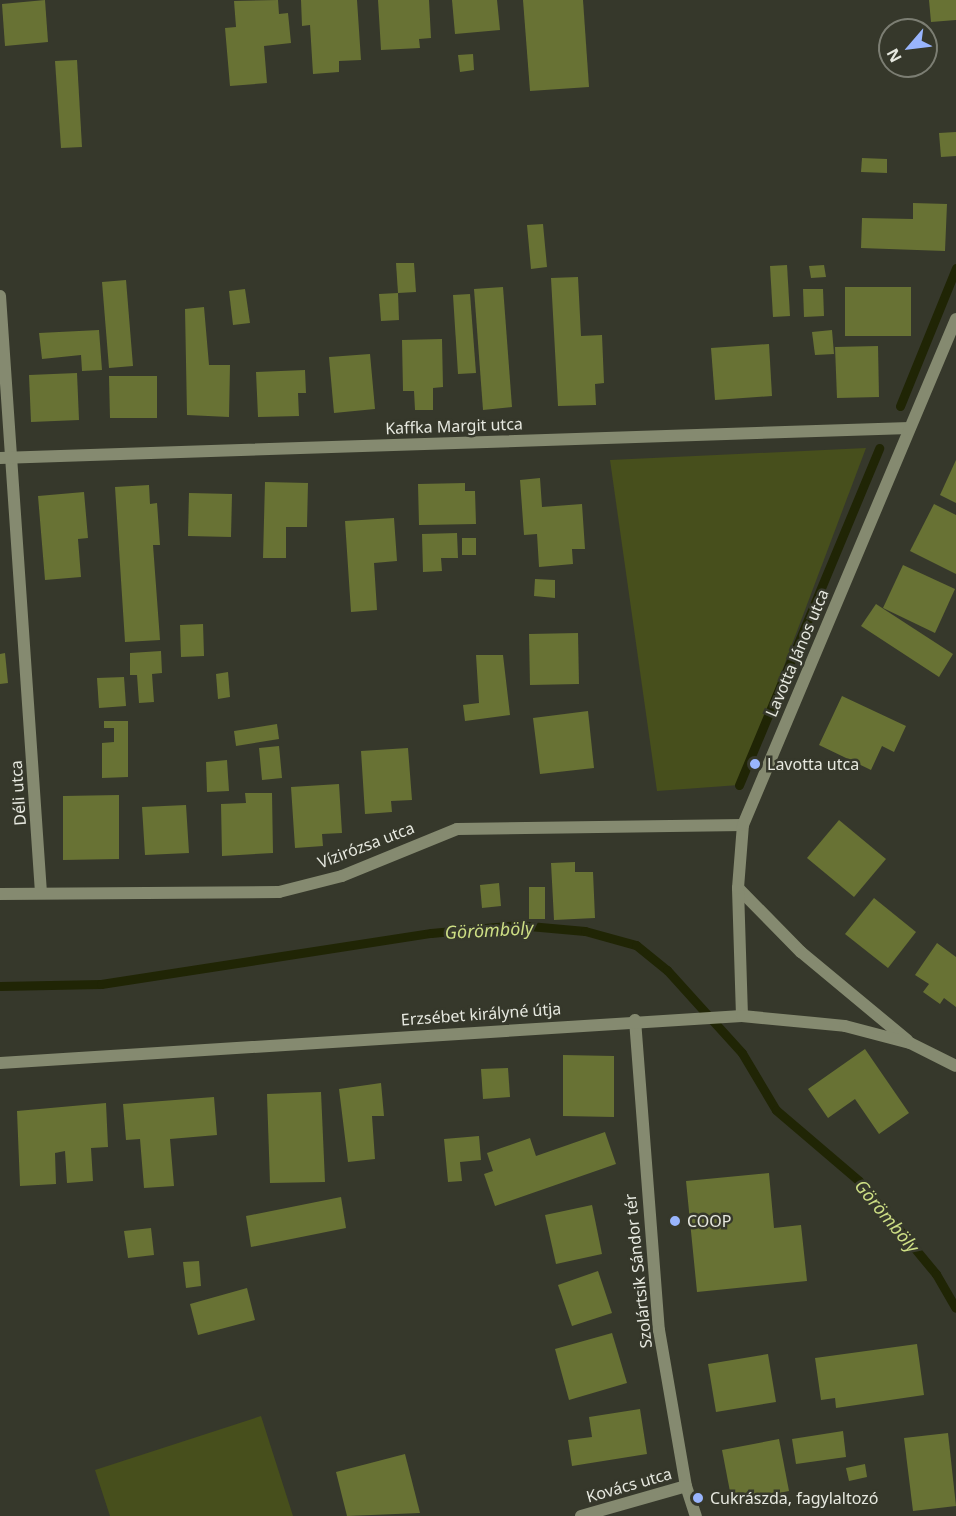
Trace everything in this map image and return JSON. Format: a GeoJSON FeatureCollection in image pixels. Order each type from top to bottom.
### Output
{"type":"FeatureCollection","features":[{"type":"Feature","properties":{"kind":"street","name":"Déli utca"},"geometry":{"type":"LineString","coordinates":[[0,296],[6,457],[41,893]]}},
{"type":"Feature","properties":{"kind":"street","name":"Lavotta János utca"},"geometry":{"type":"LineString","coordinates":[[738,1016],[738,888],[743,825],[956,319]]}},
{"type":"Feature","properties":{"kind":"street","name":"Kaffka Margit utca"},"geometry":{"type":"LineString","coordinates":[[6,457],[910,428]]}},
{"type":"Feature","properties":{"kind":"street","name":"Vízirózsa utca"},"geometry":{"type":"LineString","coordinates":[[0,894],[279,892],[342,876],[457,830],[743,825]]}},
{"type":"Feature","properties":{"kind":"street"},"geometry":{"type":"LineString","coordinates":[[738,888],[801,952],[910,1043]]}},
{"type":"Feature","properties":{"kind":"street","name":"Erzsébet királyné útja"},"geometry":{"type":"LineString","coordinates":[[0,1063],[635,1020],[738,1016],[845,1026],[910,1043],[956,1066]]}},
{"type":"Feature","properties":{"kind":"street","name":"Szolártsik Sándor tér"},"geometry":{"type":"LineString","coordinates":[[635,1020],[659,1330],[686,1486],[696,1516]]}},
{"type":"Feature","properties":{"kind":"street","name":"Kovács utca"},"geometry":{"type":"LineString","coordinates":[[581,1516],[686,1486]]}},
{"type":"Feature","properties":{"kind":"green space"},"geometry":{"type":"Polygon","coordinates":[[[866,448],[739,785],[657,791],[610,460],[866,448]]]}},
{"type":"Feature","properties":{"kind":"green space"},"geometry":{"type":"Polygon","coordinates":[[[261,1416],[293,1516],[110,1516],[95,1470],[261,1416]]]}},
{"type":"Feature","properties":{"kind":"building"},"geometry":{"type":"Polygon","coordinates":[[[45,0],[48,42],[5,46],[2,4],[45,0]]]}},
{"type":"Feature","properties":{"kind":"building"},"geometry":{"type":"Polygon","coordinates":[[[278,0],[279,14],[288,13],[291,43],[264,46],[267,83],[230,86],[225,28],[236,27],[234,1],[278,0]]]}},
{"type":"Feature","properties":{"kind":"building"},"geometry":{"type":"Polygon","coordinates":[[[301,0],[357,0],[361,60],[339,61],[339,72],[313,74],[310,25],[302,26],[301,0]]]}},
{"type":"Feature","properties":{"kind":"building"},"geometry":{"type":"Polygon","coordinates":[[[378,0],[429,0],[431,38],[419,39],[420,48],[381,50],[378,0]]]}},
{"type":"Feature","properties":{"kind":"building"},"geometry":{"type":"Polygon","coordinates":[[[452,0],[497,0],[500,30],[455,34],[452,0]]]}},
{"type":"Feature","properties":{"kind":"building"},"geometry":{"type":"Polygon","coordinates":[[[523,0],[583,0],[589,87],[530,91],[523,0]]]}},
{"type":"Feature","properties":{"kind":"building"},"geometry":{"type":"Polygon","coordinates":[[[929,0],[956,0],[956,20],[938,21],[938,18],[931,18],[929,0]]]}},
{"type":"Feature","properties":{"kind":"building"},"geometry":{"type":"Polygon","coordinates":[[[473,54],[474,70],[460,72],[458,55],[473,54]]]}},
{"type":"Feature","properties":{"kind":"building"},"geometry":{"type":"Polygon","coordinates":[[[77,60],[82,147],[61,148],[55,61],[77,60]]]}},
{"type":"Feature","properties":{"kind":"building"},"geometry":{"type":"Polygon","coordinates":[[[956,132],[956,156],[941,157],[939,133],[956,132]]]}},
{"type":"Feature","properties":{"kind":"building"},"geometry":{"type":"Polygon","coordinates":[[[862,158],[887,159],[887,173],[861,172],[862,158]]]}},
{"type":"Feature","properties":{"kind":"building"},"geometry":{"type":"Polygon","coordinates":[[[913,203],[947,204],[945,251],[861,248],[862,218],[913,219],[913,203]]]}},
{"type":"Feature","properties":{"kind":"building"},"geometry":{"type":"Polygon","coordinates":[[[543,224],[547,267],[531,269],[527,225],[543,224]]]}},
{"type":"Feature","properties":{"kind":"building"},"geometry":{"type":"Polygon","coordinates":[[[396,263],[414,263],[416,292],[398,293],[396,263]]]}},
{"type":"Feature","properties":{"kind":"building"},"geometry":{"type":"Polygon","coordinates":[[[787,265],[790,316],[773,317],[770,266],[787,265]]]}},
{"type":"Feature","properties":{"kind":"building"},"geometry":{"type":"Polygon","coordinates":[[[824,265],[826,277],[811,278],[809,266],[824,265]]]}},
{"type":"Feature","properties":{"kind":"building"},"geometry":{"type":"Polygon","coordinates":[[[578,277],[581,336],[602,335],[604,383],[595,384],[596,405],[558,406],[551,278],[578,277]]]}},
{"type":"Feature","properties":{"kind":"building"},"geometry":{"type":"Polygon","coordinates":[[[126,280],[133,366],[109,368],[102,282],[126,280]]]}},
{"type":"Feature","properties":{"kind":"building"},"geometry":{"type":"Polygon","coordinates":[[[503,287],[512,407],[483,410],[474,289],[503,287]]]}},
{"type":"Feature","properties":{"kind":"building"},"geometry":{"type":"Polygon","coordinates":[[[845,287],[911,287],[911,336],[845,336],[845,287]]]}},
{"type":"Feature","properties":{"kind":"building"},"geometry":{"type":"Polygon","coordinates":[[[245,289],[250,323],[233,325],[229,291],[245,289]]]}},
{"type":"Feature","properties":{"kind":"building"},"geometry":{"type":"Polygon","coordinates":[[[803,289],[823,289],[824,316],[804,317],[803,289]]]}},
{"type":"Feature","properties":{"kind":"building"},"geometry":{"type":"Polygon","coordinates":[[[398,293],[399,320],[381,321],[379,294],[398,293]]]}},
{"type":"Feature","properties":{"kind":"building"},"geometry":{"type":"Polygon","coordinates":[[[470,294],[476,373],[458,374],[453,295],[470,294]]]}},
{"type":"Feature","properties":{"kind":"building"},"geometry":{"type":"Polygon","coordinates":[[[204,307],[209,365],[230,365],[229,417],[187,415],[185,309],[204,307]]]}},
{"type":"Feature","properties":{"kind":"building"},"geometry":{"type":"Polygon","coordinates":[[[99,330],[102,370],[82,371],[81,355],[42,359],[39,333],[99,330]]]}},
{"type":"Feature","properties":{"kind":"building"},"geometry":{"type":"Polygon","coordinates":[[[832,330],[834,354],[815,355],[812,332],[832,330]]]}},
{"type":"Feature","properties":{"kind":"building"},"geometry":{"type":"Polygon","coordinates":[[[442,339],[443,387],[433,388],[433,410],[415,410],[414,391],[403,391],[402,340],[442,339]]]}},
{"type":"Feature","properties":{"kind":"building"},"geometry":{"type":"Polygon","coordinates":[[[769,344],[772,396],[715,400],[711,348],[769,344]]]}},
{"type":"Feature","properties":{"kind":"building"},"geometry":{"type":"Polygon","coordinates":[[[878,346],[879,397],[837,398],[835,347],[878,346]]]}},
{"type":"Feature","properties":{"kind":"building"},"geometry":{"type":"Polygon","coordinates":[[[370,354],[375,409],[334,413],[329,357],[370,354]]]}},
{"type":"Feature","properties":{"kind":"building"},"geometry":{"type":"Polygon","coordinates":[[[305,370],[306,393],[298,393],[299,416],[258,417],[256,372],[305,370]]]}},
{"type":"Feature","properties":{"kind":"building"},"geometry":{"type":"Polygon","coordinates":[[[77,373],[79,420],[31,422],[29,375],[77,373]]]}},
{"type":"Feature","properties":{"kind":"building"},"geometry":{"type":"Polygon","coordinates":[[[109,376],[157,376],[157,418],[110,418],[109,376]]]}},
{"type":"Feature","properties":{"kind":"building"},"geometry":{"type":"Polygon","coordinates":[[[956,460],[956,503],[940,495],[956,460]]]}},
{"type":"Feature","properties":{"kind":"building"},"geometry":{"type":"Polygon","coordinates":[[[540,478],[542,507],[582,504],[585,549],[572,549],[573,564],[539,567],[537,534],[524,535],[520,480],[540,478]]]}},
{"type":"Feature","properties":{"kind":"building"},"geometry":{"type":"Polygon","coordinates":[[[265,482],[308,483],[307,527],[286,527],[286,558],[263,558],[265,482]]]}},
{"type":"Feature","properties":{"kind":"building"},"geometry":{"type":"Polygon","coordinates":[[[465,483],[465,491],[475,491],[476,524],[419,525],[418,484],[465,483]]]}},
{"type":"Feature","properties":{"kind":"building"},"geometry":{"type":"Polygon","coordinates":[[[149,485],[150,504],[157,503],[160,545],[153,545],[160,640],[125,642],[115,487],[149,485]]]}},
{"type":"Feature","properties":{"kind":"building"},"geometry":{"type":"Polygon","coordinates":[[[84,492],[88,538],[78,539],[81,577],[45,580],[38,496],[84,492]]]}},
{"type":"Feature","properties":{"kind":"building"},"geometry":{"type":"Polygon","coordinates":[[[189,493],[232,494],[231,537],[188,536],[189,493]]]}},
{"type":"Feature","properties":{"kind":"building"},"geometry":{"type":"Polygon","coordinates":[[[934,504],[956,515],[956,574],[910,551],[934,504]]]}},
{"type":"Feature","properties":{"kind":"building"},"geometry":{"type":"Polygon","coordinates":[[[394,518],[397,561],[374,563],[377,610],[351,612],[345,521],[394,518]]]}},
{"type":"Feature","properties":{"kind":"building"},"geometry":{"type":"Polygon","coordinates":[[[457,533],[458,558],[441,558],[442,571],[423,572],[422,534],[457,533]]]}},
{"type":"Feature","properties":{"kind":"building"},"geometry":{"type":"Polygon","coordinates":[[[462,538],[476,538],[476,555],[462,555],[462,538]]]}},
{"type":"Feature","properties":{"kind":"building"},"geometry":{"type":"Polygon","coordinates":[[[903,565],[955,589],[935,633],[883,608],[903,565]]]}},
{"type":"Feature","properties":{"kind":"building"},"geometry":{"type":"Polygon","coordinates":[[[535,579],[555,580],[555,598],[534,596],[535,579]]]}},
{"type":"Feature","properties":{"kind":"building"},"geometry":{"type":"Polygon","coordinates":[[[876,604],[953,654],[939,677],[861,626],[876,604]]]}},
{"type":"Feature","properties":{"kind":"building"},"geometry":{"type":"Polygon","coordinates":[[[203,624],[204,656],[181,657],[180,625],[203,624]]]}},
{"type":"Feature","properties":{"kind":"building"},"geometry":{"type":"Polygon","coordinates":[[[578,633],[579,684],[530,685],[529,634],[578,633]]]}},
{"type":"Feature","properties":{"kind":"building"},"geometry":{"type":"Polygon","coordinates":[[[161,651],[162,673],[152,674],[154,702],[139,703],[137,675],[130,675],[130,653],[161,651]]]}},
{"type":"Feature","properties":{"kind":"building"},"geometry":{"type":"Polygon","coordinates":[[[5,653],[8,683],[0,684],[0,654],[5,653]]]}},
{"type":"Feature","properties":{"kind":"building"},"geometry":{"type":"Polygon","coordinates":[[[476,655],[503,655],[510,715],[465,721],[463,705],[479,703],[476,655]]]}},
{"type":"Feature","properties":{"kind":"building"},"geometry":{"type":"Polygon","coordinates":[[[228,672],[230,697],[218,699],[216,674],[228,672]]]}},
{"type":"Feature","properties":{"kind":"building"},"geometry":{"type":"Polygon","coordinates":[[[124,677],[126,706],[99,708],[97,678],[124,677]]]}},
{"type":"Feature","properties":{"kind":"building"},"geometry":{"type":"Polygon","coordinates":[[[842,696],[906,726],[894,752],[882,746],[871,770],[819,745],[842,696]]]}},
{"type":"Feature","properties":{"kind":"building"},"geometry":{"type":"Polygon","coordinates":[[[588,711],[594,768],[540,774],[533,718],[588,711]]]}},
{"type":"Feature","properties":{"kind":"building"},"geometry":{"type":"Polygon","coordinates":[[[104,721],[128,721],[128,777],[102,778],[102,743],[114,742],[114,728],[104,728],[104,721]]]}},
{"type":"Feature","properties":{"kind":"building"},"geometry":{"type":"Polygon","coordinates":[[[277,724],[279,739],[236,746],[234,731],[277,724]]]}},
{"type":"Feature","properties":{"kind":"building"},"geometry":{"type":"Polygon","coordinates":[[[279,746],[282,778],[262,780],[259,748],[279,746]]]}},
{"type":"Feature","properties":{"kind":"building"},"geometry":{"type":"Polygon","coordinates":[[[408,748],[412,800],[391,801],[392,812],[365,814],[361,751],[408,748]]]}},
{"type":"Feature","properties":{"kind":"building"},"geometry":{"type":"Polygon","coordinates":[[[227,760],[229,791],[207,792],[206,762],[227,760]]]}},
{"type":"Feature","properties":{"kind":"building"},"geometry":{"type":"Polygon","coordinates":[[[339,784],[342,833],[322,834],[323,846],[295,848],[291,787],[339,784]]]}},
{"type":"Feature","properties":{"kind":"building"},"geometry":{"type":"Polygon","coordinates":[[[245,793],[272,793],[273,853],[222,856],[221,804],[246,803],[245,793]]]}},
{"type":"Feature","properties":{"kind":"building"},"geometry":{"type":"Polygon","coordinates":[[[119,795],[119,859],[63,860],[63,796],[119,795]]]}},
{"type":"Feature","properties":{"kind":"building"},"geometry":{"type":"Polygon","coordinates":[[[186,805],[189,853],[145,855],[142,807],[186,805]]]}},
{"type":"Feature","properties":{"kind":"building"},"geometry":{"type":"Polygon","coordinates":[[[839,820],[886,859],[854,897],[807,858],[839,820]]]}},
{"type":"Feature","properties":{"kind":"building"},"geometry":{"type":"Polygon","coordinates":[[[575,862],[575,872],[593,872],[595,918],[554,920],[551,863],[575,862]]]}},
{"type":"Feature","properties":{"kind":"building"},"geometry":{"type":"Polygon","coordinates":[[[499,883],[501,906],[482,908],[480,885],[499,883]]]}},
{"type":"Feature","properties":{"kind":"building"},"geometry":{"type":"Polygon","coordinates":[[[529,887],[545,887],[545,919],[529,919],[529,887]]]}},
{"type":"Feature","properties":{"kind":"building"},"geometry":{"type":"Polygon","coordinates":[[[874,898],[916,932],[888,968],[845,934],[874,898]]]}},
{"type":"Feature","properties":{"kind":"building"},"geometry":{"type":"Polygon","coordinates":[[[937,943],[956,957],[956,1007],[944,998],[940,1004],[923,992],[929,984],[915,975],[937,943]]]}},
{"type":"Feature","properties":{"kind":"building"},"geometry":{"type":"Polygon","coordinates":[[[865,1049],[909,1113],[879,1134],[855,1099],[828,1118],[808,1089],[865,1049]]]}},
{"type":"Feature","properties":{"kind":"building"},"geometry":{"type":"Polygon","coordinates":[[[563,1055],[614,1056],[614,1117],[563,1116],[563,1055]]]}},
{"type":"Feature","properties":{"kind":"building"},"geometry":{"type":"Polygon","coordinates":[[[508,1068],[510,1097],[483,1099],[481,1069],[508,1068]]]}},
{"type":"Feature","properties":{"kind":"building"},"geometry":{"type":"Polygon","coordinates":[[[381,1083],[384,1116],[372,1116],[375,1159],[348,1162],[339,1089],[381,1083]]]}},
{"type":"Feature","properties":{"kind":"building"},"geometry":{"type":"Polygon","coordinates":[[[321,1092],[325,1182],[270,1183],[267,1094],[321,1092]]]}},
{"type":"Feature","properties":{"kind":"building"},"geometry":{"type":"Polygon","coordinates":[[[214,1097],[217,1135],[170,1139],[174,1186],[144,1188],[140,1139],[126,1140],[123,1104],[214,1097]]]}},
{"type":"Feature","properties":{"kind":"building"},"geometry":{"type":"Polygon","coordinates":[[[106,1103],[108,1147],[91,1148],[93,1181],[67,1183],[65,1151],[55,1153],[56,1184],[20,1186],[17,1111],[106,1103]]]}},
{"type":"Feature","properties":{"kind":"building"},"geometry":{"type":"Polygon","coordinates":[[[605,1132],[616,1164],[495,1206],[484,1174],[493,1171],[487,1153],[530,1138],[536,1156],[605,1132]]]}},
{"type":"Feature","properties":{"kind":"building"},"geometry":{"type":"Polygon","coordinates":[[[479,1136],[481,1160],[460,1162],[462,1181],[448,1182],[444,1139],[479,1136]]]}},
{"type":"Feature","properties":{"kind":"building"},"geometry":{"type":"Polygon","coordinates":[[[769,1173],[774,1228],[801,1225],[807,1281],[697,1292],[686,1181],[769,1173]]]}},
{"type":"Feature","properties":{"kind":"building"},"geometry":{"type":"Polygon","coordinates":[[[341,1197],[346,1228],[251,1247],[246,1216],[341,1197]]]}},
{"type":"Feature","properties":{"kind":"building"},"geometry":{"type":"Polygon","coordinates":[[[592,1205],[602,1254],[556,1264],[545,1215],[592,1205]]]}},
{"type":"Feature","properties":{"kind":"building"},"geometry":{"type":"Polygon","coordinates":[[[151,1228],[154,1255],[128,1258],[124,1231],[151,1228]]]}},
{"type":"Feature","properties":{"kind":"building"},"geometry":{"type":"Polygon","coordinates":[[[199,1261],[201,1286],[186,1288],[183,1262],[199,1261]]]}},
{"type":"Feature","properties":{"kind":"building"},"geometry":{"type":"Polygon","coordinates":[[[598,1271],[612,1313],[572,1326],[558,1285],[598,1271]]]}},
{"type":"Feature","properties":{"kind":"building"},"geometry":{"type":"Polygon","coordinates":[[[247,1288],[255,1320],[198,1335],[190,1304],[247,1288]]]}},
{"type":"Feature","properties":{"kind":"building"},"geometry":{"type":"Polygon","coordinates":[[[612,1333],[627,1383],[569,1400],[555,1349],[612,1333]]]}},
{"type":"Feature","properties":{"kind":"building"},"geometry":{"type":"Polygon","coordinates":[[[917,1344],[924,1395],[836,1408],[835,1398],[821,1400],[815,1358],[917,1344]]]}},
{"type":"Feature","properties":{"kind":"building"},"geometry":{"type":"Polygon","coordinates":[[[768,1354],[776,1402],[716,1412],[708,1364],[768,1354]]]}},
{"type":"Feature","properties":{"kind":"building"},"geometry":{"type":"Polygon","coordinates":[[[640,1409],[647,1454],[572,1466],[568,1440],[592,1437],[589,1417],[640,1409]]]}},
{"type":"Feature","properties":{"kind":"building"},"geometry":{"type":"Polygon","coordinates":[[[843,1431],[846,1457],[796,1464],[792,1439],[843,1431]]]}},
{"type":"Feature","properties":{"kind":"building"},"geometry":{"type":"Polygon","coordinates":[[[948,1433],[956,1506],[913,1511],[904,1438],[948,1433]]]}},
{"type":"Feature","properties":{"kind":"building"},"geometry":{"type":"Polygon","coordinates":[[[779,1439],[789,1491],[732,1502],[722,1450],[779,1439]]]}},
{"type":"Feature","properties":{"kind":"building"},"geometry":{"type":"Polygon","coordinates":[[[405,1454],[420,1513],[347,1516],[336,1472],[405,1454]]]}},
{"type":"Feature","properties":{"kind":"building"},"geometry":{"type":"Polygon","coordinates":[[[865,1464],[867,1477],[849,1481],[846,1468],[865,1464]]]}},
{"type":"Feature","properties":{"kind":"waterway"},"geometry":{"type":"LineString","coordinates":[[900,406],[956,268]]}},
{"type":"Feature","properties":{"kind":"waterway"},"geometry":{"type":"LineString","coordinates":[[739,785],[879,448]]}},
{"type":"Feature","properties":{"kind":"waterway","name":"Görömböly"},"geometry":{"type":"LineString","coordinates":[[0,986],[101,984],[431,933],[518,925],[585,931],[636,945],[667,970],[742,1053],[776,1110],[859,1181],[936,1274],[956,1308]]}},
{"type":"Feature","properties":{"kind":"place","name":"Lavotta utca"},"geometry":{"type":"Point","coordinates":[755,764]}},
{"type":"Feature","properties":{"kind":"place","name":"COOP"},"geometry":{"type":"Point","coordinates":[675,1221]}},
{"type":"Feature","properties":{"kind":"place","name":"Cukrászda, fagylaltozó"},"geometry":{"type":"Point","coordinates":[698,1498]}}]}
